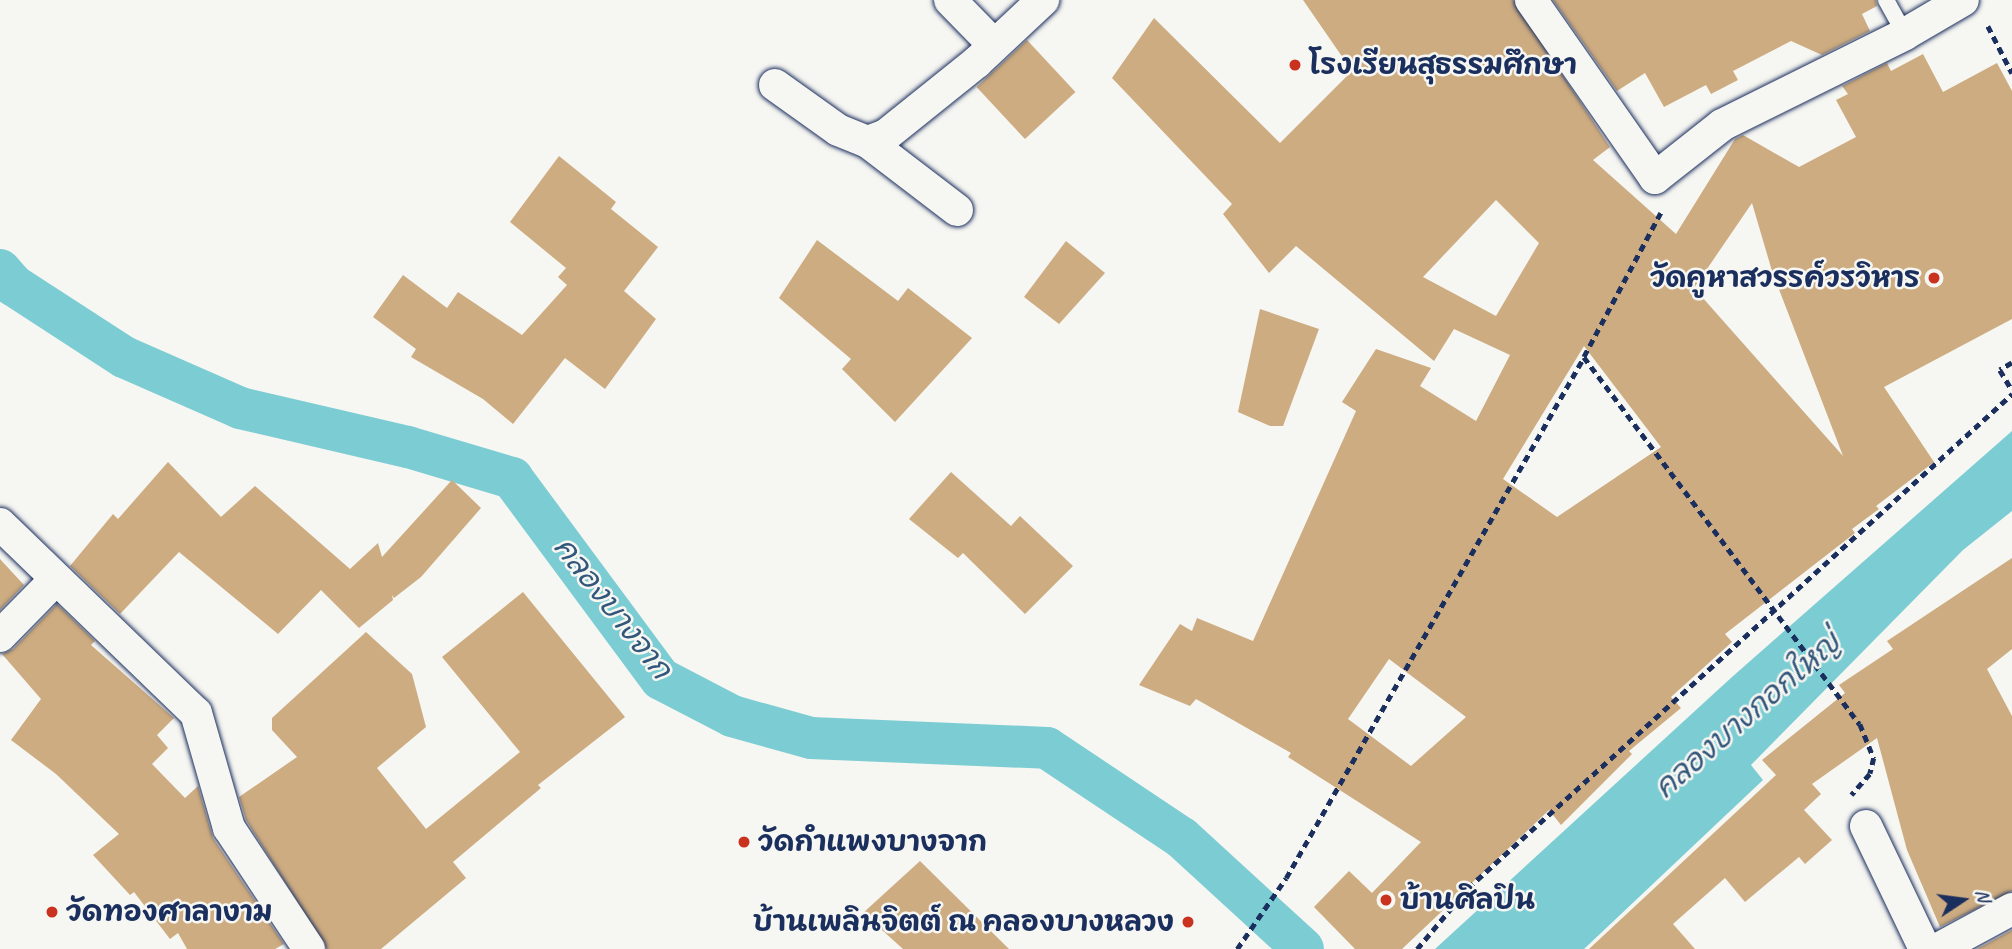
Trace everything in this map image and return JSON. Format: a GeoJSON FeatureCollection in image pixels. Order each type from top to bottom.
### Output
{"type":"FeatureCollection","features":[{"type":"Feature","properties":{"kind":"street"},"geometry":{"type":"LineString","coordinates":[[950,0],[995,45]]}},
{"type":"Feature","properties":{"kind":"street"},"geometry":{"type":"LineString","coordinates":[[868,142],[886,135],[995,45],[1043,0]]}},
{"type":"Feature","properties":{"kind":"street"},"geometry":{"type":"LineString","coordinates":[[1531,0],[1655,177],[1722,125],[1905,34],[1972,6]]}},
{"type":"Feature","properties":{"kind":"street"},"geometry":{"type":"LineString","coordinates":[[775,85],[838,130],[868,142],[957,210]]}},
{"type":"Feature","properties":{"kind":"street"},"geometry":{"type":"LineString","coordinates":[[0,524],[55,580],[196,713],[229,828],[309,949]]}},
{"type":"Feature","properties":{"kind":"street"},"geometry":{"type":"LineString","coordinates":[[0,636],[55,580]]}},
{"type":"Feature","properties":{"kind":"street"},"geometry":{"type":"LineString","coordinates":[[1866,826],[1925,949]]}},
{"type":"Feature","properties":{"kind":"street"},"geometry":{"type":"LineString","coordinates":[[1938,949],[2012,909]]}},
{"type":"Feature","properties":{"kind":"lane"},"geometry":{"type":"LineString","coordinates":[[1886,0],[1905,34]]}},
{"type":"Feature","properties":{"kind":"path"},"geometry":{"type":"LineString","coordinates":[[1972,6],[2012,73]]}},
{"type":"Feature","properties":{"kind":"path"},"geometry":{"type":"LineString","coordinates":[[1237,949],[1286,878],[1584,358],[1662,212],[1655,177]]}},
{"type":"Feature","properties":{"kind":"path"},"geometry":{"type":"LineString","coordinates":[[1584,358],[1781,624],[1860,724],[1874,758],[1870,774],[1852,790],[1852,805],[1866,826]]}},
{"type":"Feature","properties":{"kind":"path"},"geometry":{"type":"LineString","coordinates":[[1417,949],[1468,888],[2012,392],[2000,370],[2012,363]]}},
{"type":"Feature","properties":{"kind":"water","name":"คลองบางกอกใหญ่"},"geometry":{"type":"Polygon","coordinates":[[[2012,431],[2012,511],[1963,550],[1751,765],[1763,780],[1584,949],[1435,949],[1732,677],[2012,431]]]}},
{"type":"Feature","properties":{"kind":"building"},"geometry":{"type":"Polygon","coordinates":[[[1303,0],[1513,0],[1610,147],[1593,160],[1676,234],[1735,139],[1743,135],[1799,167],[1856,137],[1836,100],[1848,94],[1842,86],[1887,63],[1891,71],[1923,54],[1943,92],[1997,63],[2012,91],[2012,319],[1884,387],[1934,462],[1876,506],[1879,509],[1852,529],[1855,533],[1725,634],[1732,642],[1671,697],[1681,708],[1629,751],[1632,754],[1561,825],[1549,810],[1402,949],[1355,949],[1314,907],[1349,871],[1372,893],[1421,842],[1288,757],[1291,753],[1196,699],[1190,706],[1139,685],[1180,624],[1192,631],[1197,618],[1253,641],[1356,411],[1342,402],[1376,349],[1431,368],[1420,386],[1476,421],[1510,355],[1454,329],[1434,361],[1296,246],[1269,273],[1223,214],[1232,204],[1112,78],[1154,18],[1280,143],[1352,71],[1303,0]],[[1496,200],[1423,277],[1496,316],[1539,243],[1496,200]],[[1752,203],[1694,288],[1843,456],[1772,271],[1752,203]],[[1584,346],[1503,479],[1557,517],[1661,447],[1584,346]],[[1389,659],[1348,719],[1411,766],[1466,717],[1389,659]]]}},
{"type":"Feature","properties":{"kind":"building"},"geometry":{"type":"Polygon","coordinates":[[[1553,0],[1876,0],[1877,6],[1862,14],[1870,31],[1822,55],[1791,41],[1733,71],[1738,80],[1711,94],[1706,85],[1664,107],[1645,73],[1617,91],[1553,0]]]}},
{"type":"Feature","properties":{"kind":"building"},"geometry":{"type":"Polygon","coordinates":[[[1027,40],[1075,92],[1025,139],[977,87],[1027,40]]]}},
{"type":"Feature","properties":{"kind":"building"},"geometry":{"type":"Polygon","coordinates":[[[559,156],[616,202],[611,209],[658,247],[624,291],[656,319],[605,389],[565,358],[513,424],[483,399],[411,357],[416,349],[373,317],[403,275],[447,308],[458,292],[522,335],[567,285],[558,277],[566,268],[510,222],[559,156]]]}},
{"type":"Feature","properties":{"kind":"building"},"geometry":{"type":"Polygon","coordinates":[[[817,240],[898,301],[908,288],[972,338],[895,422],[842,369],[851,359],[779,298],[817,240]]]}},
{"type":"Feature","properties":{"kind":"building"},"geometry":{"type":"Polygon","coordinates":[[[1066,241],[1105,273],[1059,324],[1024,297],[1066,241]]]}},
{"type":"Feature","properties":{"kind":"building"},"geometry":{"type":"Polygon","coordinates":[[[1260,309],[1319,329],[1283,426],[1270,426],[1238,412],[1260,309]]]}},
{"type":"Feature","properties":{"kind":"building"},"geometry":{"type":"Polygon","coordinates":[[[168,462],[221,517],[255,486],[350,569],[378,543],[382,557],[452,480],[481,508],[421,577],[394,598],[392,595],[393,600],[359,628],[321,590],[278,634],[179,552],[120,614],[70,566],[113,514],[118,519],[168,462]]]}},
{"type":"Feature","properties":{"kind":"building"},"geometry":{"type":"Polygon","coordinates":[[[951,472],[1011,526],[1020,516],[1073,566],[1025,614],[963,553],[958,558],[909,519],[951,472]]]}},
{"type":"Feature","properties":{"kind":"building"},"geometry":{"type":"Polygon","coordinates":[[[2012,558],[2012,649],[1987,669],[2012,716],[2012,891],[1940,927],[1907,850],[1877,738],[1812,784],[1821,794],[1804,810],[1832,840],[1805,864],[1799,857],[1745,902],[1725,878],[1673,924],[1695,949],[1589,949],[1776,775],[1762,760],[1845,693],[1839,685],[1893,649],[1887,641],[2012,558]]]}},
{"type":"Feature","properties":{"kind":"building"},"geometry":{"type":"Polygon","coordinates":[[[0,559],[24,585],[0,610],[0,559]]]}},
{"type":"Feature","properties":{"kind":"building"},"geometry":{"type":"Polygon","coordinates":[[[523,592],[625,717],[538,785],[541,788],[453,862],[466,878],[381,949],[327,949],[246,820],[239,797],[297,757],[272,730],[272,718],[366,632],[412,674],[426,727],[377,768],[426,829],[520,752],[442,657],[523,592]]]}},
{"type":"Feature","properties":{"kind":"building"},"geometry":{"type":"Polygon","coordinates":[[[57,604],[95,641],[91,645],[174,718],[157,735],[168,748],[152,764],[185,798],[198,786],[213,838],[284,944],[275,949],[187,949],[178,933],[170,939],[134,892],[130,895],[93,855],[119,834],[56,774],[11,740],[41,699],[2,654],[13,649],[57,604]]]}},
{"type":"Feature","properties":{"kind":"building"},"geometry":{"type":"Polygon","coordinates":[[[920,861],[1009,949],[903,949],[863,913],[920,861]]]}},
{"type":"Feature","properties":{"kind":"building"},"geometry":{"type":"Polygon","coordinates":[[[2012,930],[2012,949],[1977,949],[2012,930]]]}},
{"type":"Feature","properties":{"kind":"waterway","name":"คลองบางจาก"},"geometry":{"type":"LineString","coordinates":[[0,270],[13,285],[124,357],[240,408],[408,447],[512,478],[661,679],[732,716],[811,738],[1047,748],[1182,838],[1303,949]]}},
{"type":"Feature","properties":{"kind":"place","name":"โรงเรียนสุธรรมศึกษา"},"geometry":{"type":"Point","coordinates":[1295,65]}},
{"type":"Feature","properties":{"kind":"place","name":"วัดคูหาสวรรค์วรวิหาร"},"geometry":{"type":"Point","coordinates":[1934,278]}},
{"type":"Feature","properties":{"kind":"place","name":"วัดกำแพงบางจาก"},"geometry":{"type":"Point","coordinates":[744,842]}},
{"type":"Feature","properties":{"kind":"place","name":"บ้านศิลปิน"},"geometry":{"type":"Point","coordinates":[1386,900]}},
{"type":"Feature","properties":{"kind":"place","name":"วัดทองศาลางาม"},"geometry":{"type":"Point","coordinates":[52,912]}},
{"type":"Feature","properties":{"kind":"place","name":"บ้านเพลินจิตต์ ณ คลองบางหลวง"},"geometry":{"type":"Point","coordinates":[1188,922]}}]}
